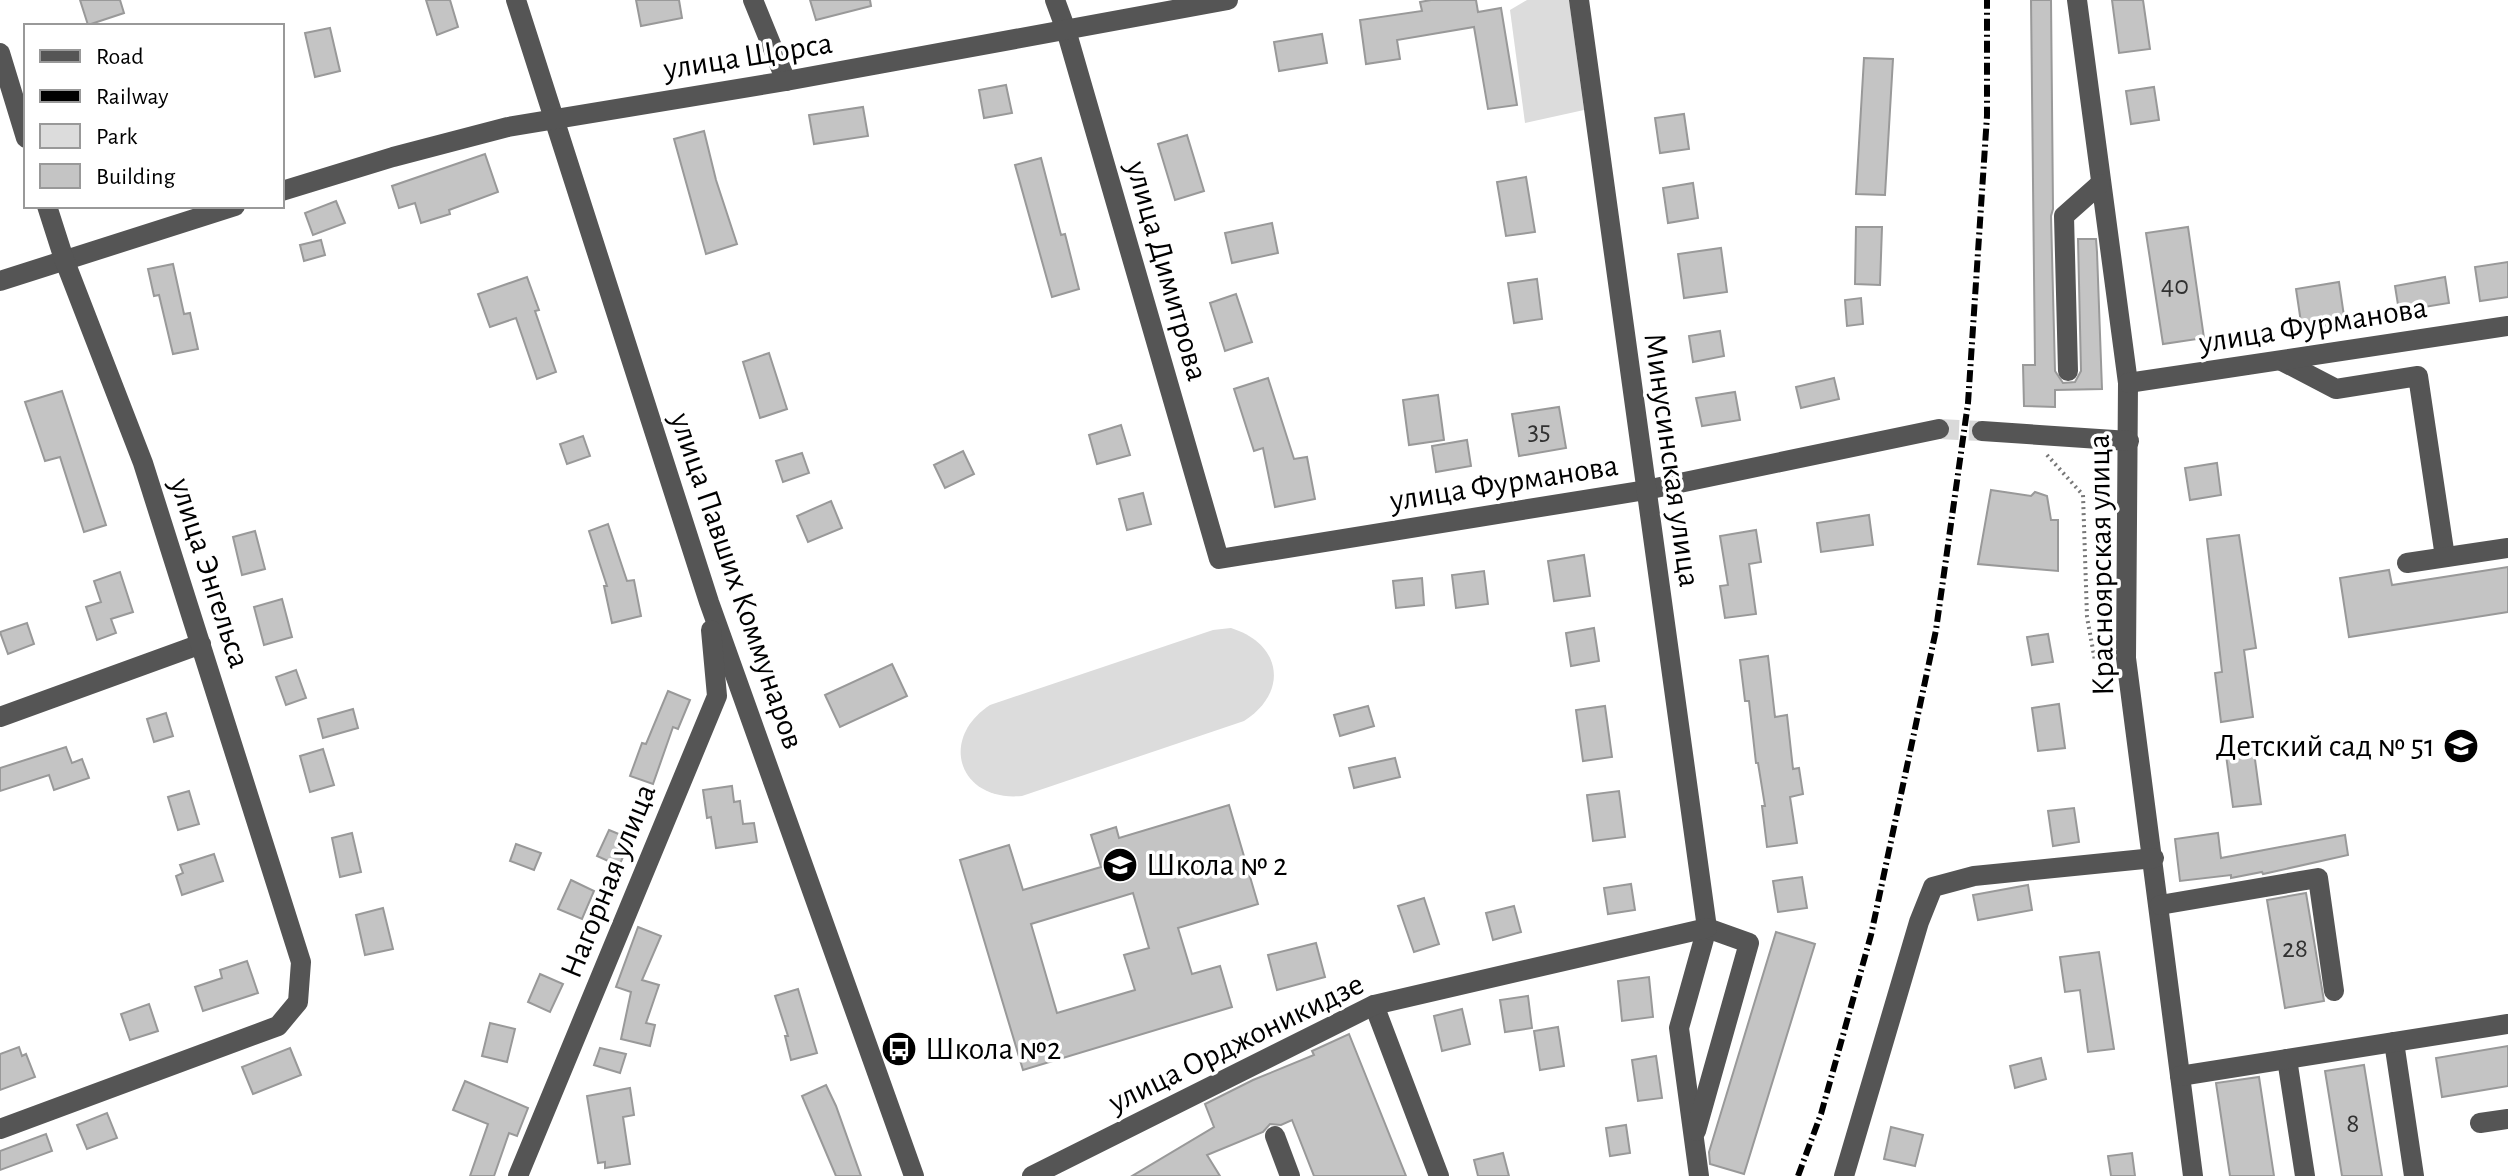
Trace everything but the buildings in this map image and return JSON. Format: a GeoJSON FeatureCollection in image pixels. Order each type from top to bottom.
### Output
{"type":"FeatureCollection","features":[{"type":"Feature","properties":{"kind":"street","name":"улица Павших Коммунаров"},"geometry":{"type":"LineString","coordinates":[[516,0],[709,602],[914,1176]]}},
{"type":"Feature","properties":{"kind":"street"},"geometry":{"type":"LineString","coordinates":[[753,0],[786,81]]}},
{"type":"Feature","properties":{"kind":"street","name":"улица Димитрова"},"geometry":{"type":"LineString","coordinates":[[1055,0],[1219,559]]}},
{"type":"Feature","properties":{"kind":"street","name":"улица Щорса"},"geometry":{"type":"LineString","coordinates":[[284,190],[393,157],[508,127],[786,81],[1228,0]]}},
{"type":"Feature","properties":{"kind":"street","name":"Минусинская улица"},"geometry":{"type":"LineString","coordinates":[[1579,0],[1707,928]]}},
{"type":"Feature","properties":{"kind":"street","name":"Красноярская улица"},"geometry":{"type":"LineString","coordinates":[[2077,0],[2128,383],[2126,658],[2193,1176]]}},
{"type":"Feature","properties":{"kind":"street"},"geometry":{"type":"LineString","coordinates":[[0,53],[24,131]]}},
{"type":"Feature","properties":{"kind":"street"},"geometry":{"type":"LineString","coordinates":[[2068,371],[2064,216],[2100,184]]}},
{"type":"Feature","properties":{"kind":"street","name":"улица Энгельса"},"geometry":{"type":"LineString","coordinates":[[0,1129],[278,1026],[298,1002],[301,962],[143,463],[64,259],[48,208]]}},
{"type":"Feature","properties":{"kind":"street"},"geometry":{"type":"LineString","coordinates":[[0,281],[229,208]]}},
{"type":"Feature","properties":{"kind":"street","name":"улица Фурманова"},"geometry":{"type":"LineString","coordinates":[[2128,383],[2508,326]]}},
{"type":"Feature","properties":{"kind":"street"},"geometry":{"type":"LineString","coordinates":[[2282,361],[2336,389],[2418,376],[2445,557]]}},
{"type":"Feature","properties":{"kind":"street","name":"улица Фурманова"},"geometry":{"type":"LineString","coordinates":[[1219,559],[1646,490],[1939,429]]}},
{"type":"Feature","properties":{"kind":"street"},"geometry":{"type":"LineString","coordinates":[[1982,431],[2129,441]]}},
{"type":"Feature","properties":{"kind":"street"},"geometry":{"type":"LineString","coordinates":[[2407,563],[2508,548]]}},
{"type":"Feature","properties":{"kind":"street","name":"Нагорная улица"},"geometry":{"type":"LineString","coordinates":[[518,1176],[717,696],[709,602]]}},
{"type":"Feature","properties":{"kind":"street"},"geometry":{"type":"LineString","coordinates":[[0,717],[201,644]]}},
{"type":"Feature","properties":{"kind":"street"},"geometry":{"type":"LineString","coordinates":[[1844,1176],[1919,922],[1933,887],[1974,876],[2154,858]]}},
{"type":"Feature","properties":{"kind":"street"},"geometry":{"type":"LineString","coordinates":[[2160,905],[2318,878],[2334,991]]}},
{"type":"Feature","properties":{"kind":"street"},"geometry":{"type":"LineString","coordinates":[[1693,1139],[1749,943],[1707,928],[1679,1028],[1693,1139],[1699,1176]]}},
{"type":"Feature","properties":{"kind":"street","name":"улица Орджоникидзе"},"geometry":{"type":"LineString","coordinates":[[1032,1176],[1374,1005],[1707,928]]}},
{"type":"Feature","properties":{"kind":"street"},"geometry":{"type":"LineString","coordinates":[[1374,1005],[1439,1176]]}},
{"type":"Feature","properties":{"kind":"street"},"geometry":{"type":"LineString","coordinates":[[2180,1076],[2508,1024]]}},
{"type":"Feature","properties":{"kind":"street"},"geometry":{"type":"LineString","coordinates":[[2394,1042],[2414,1176]]}},
{"type":"Feature","properties":{"kind":"street"},"geometry":{"type":"LineString","coordinates":[[2287,1059],[2305,1176]]}},
{"type":"Feature","properties":{"kind":"street"},"geometry":{"type":"LineString","coordinates":[[2480,1123],[2508,1119]]}},
{"type":"Feature","properties":{"kind":"street"},"geometry":{"type":"LineString","coordinates":[[1275,1136],[1290,1176]]}},
{"type":"Feature","properties":{"kind":"path"},"geometry":{"type":"LineString","coordinates":[[2040,448],[2083,495],[2087,617],[2095,661]]}},
{"type":"Feature","properties":{"kind":"green space"},"geometry":{"type":"Polygon","coordinates":[[[1527,0],[1569,0],[1584,110],[1525,123],[1510,10],[1527,0]]]}},
{"type":"Feature","properties":{"kind":"green space"},"geometry":{"type":"Polygon","coordinates":[[[1231,628],[1261,645],[1274,670],[1268,696],[1244,721],[1022,796],[1000,795],[983,789],[970,779],[963,766],[961,750],[964,734],[974,719],[990,705],[1213,630],[1231,628]]]}},
{"type":"Feature","properties":{"kind":"tunnel"},"geometry":{"type":"LineString","coordinates":[[1939,429],[1982,431]]}},
{"type":"Feature","properties":{"kind":"railway"},"geometry":{"type":"LineString","coordinates":[[1798,1176],[1821,1114],[1871,935],[1936,630],[1968,403],[1987,116],[1987,0]]}},
{"type":"Feature","properties":{"kind":"place","name":"Детский сад № 51"},"geometry":{"type":"Point","coordinates":[2461,746]}},
{"type":"Feature","properties":{"kind":"place","name":"Школа № 2"},"geometry":{"type":"Point","coordinates":[1120,865]}},
{"type":"Feature","properties":{"kind":"place","name":"Школа №2"},"geometry":{"type":"Point","coordinates":[899,1049]}}]}
